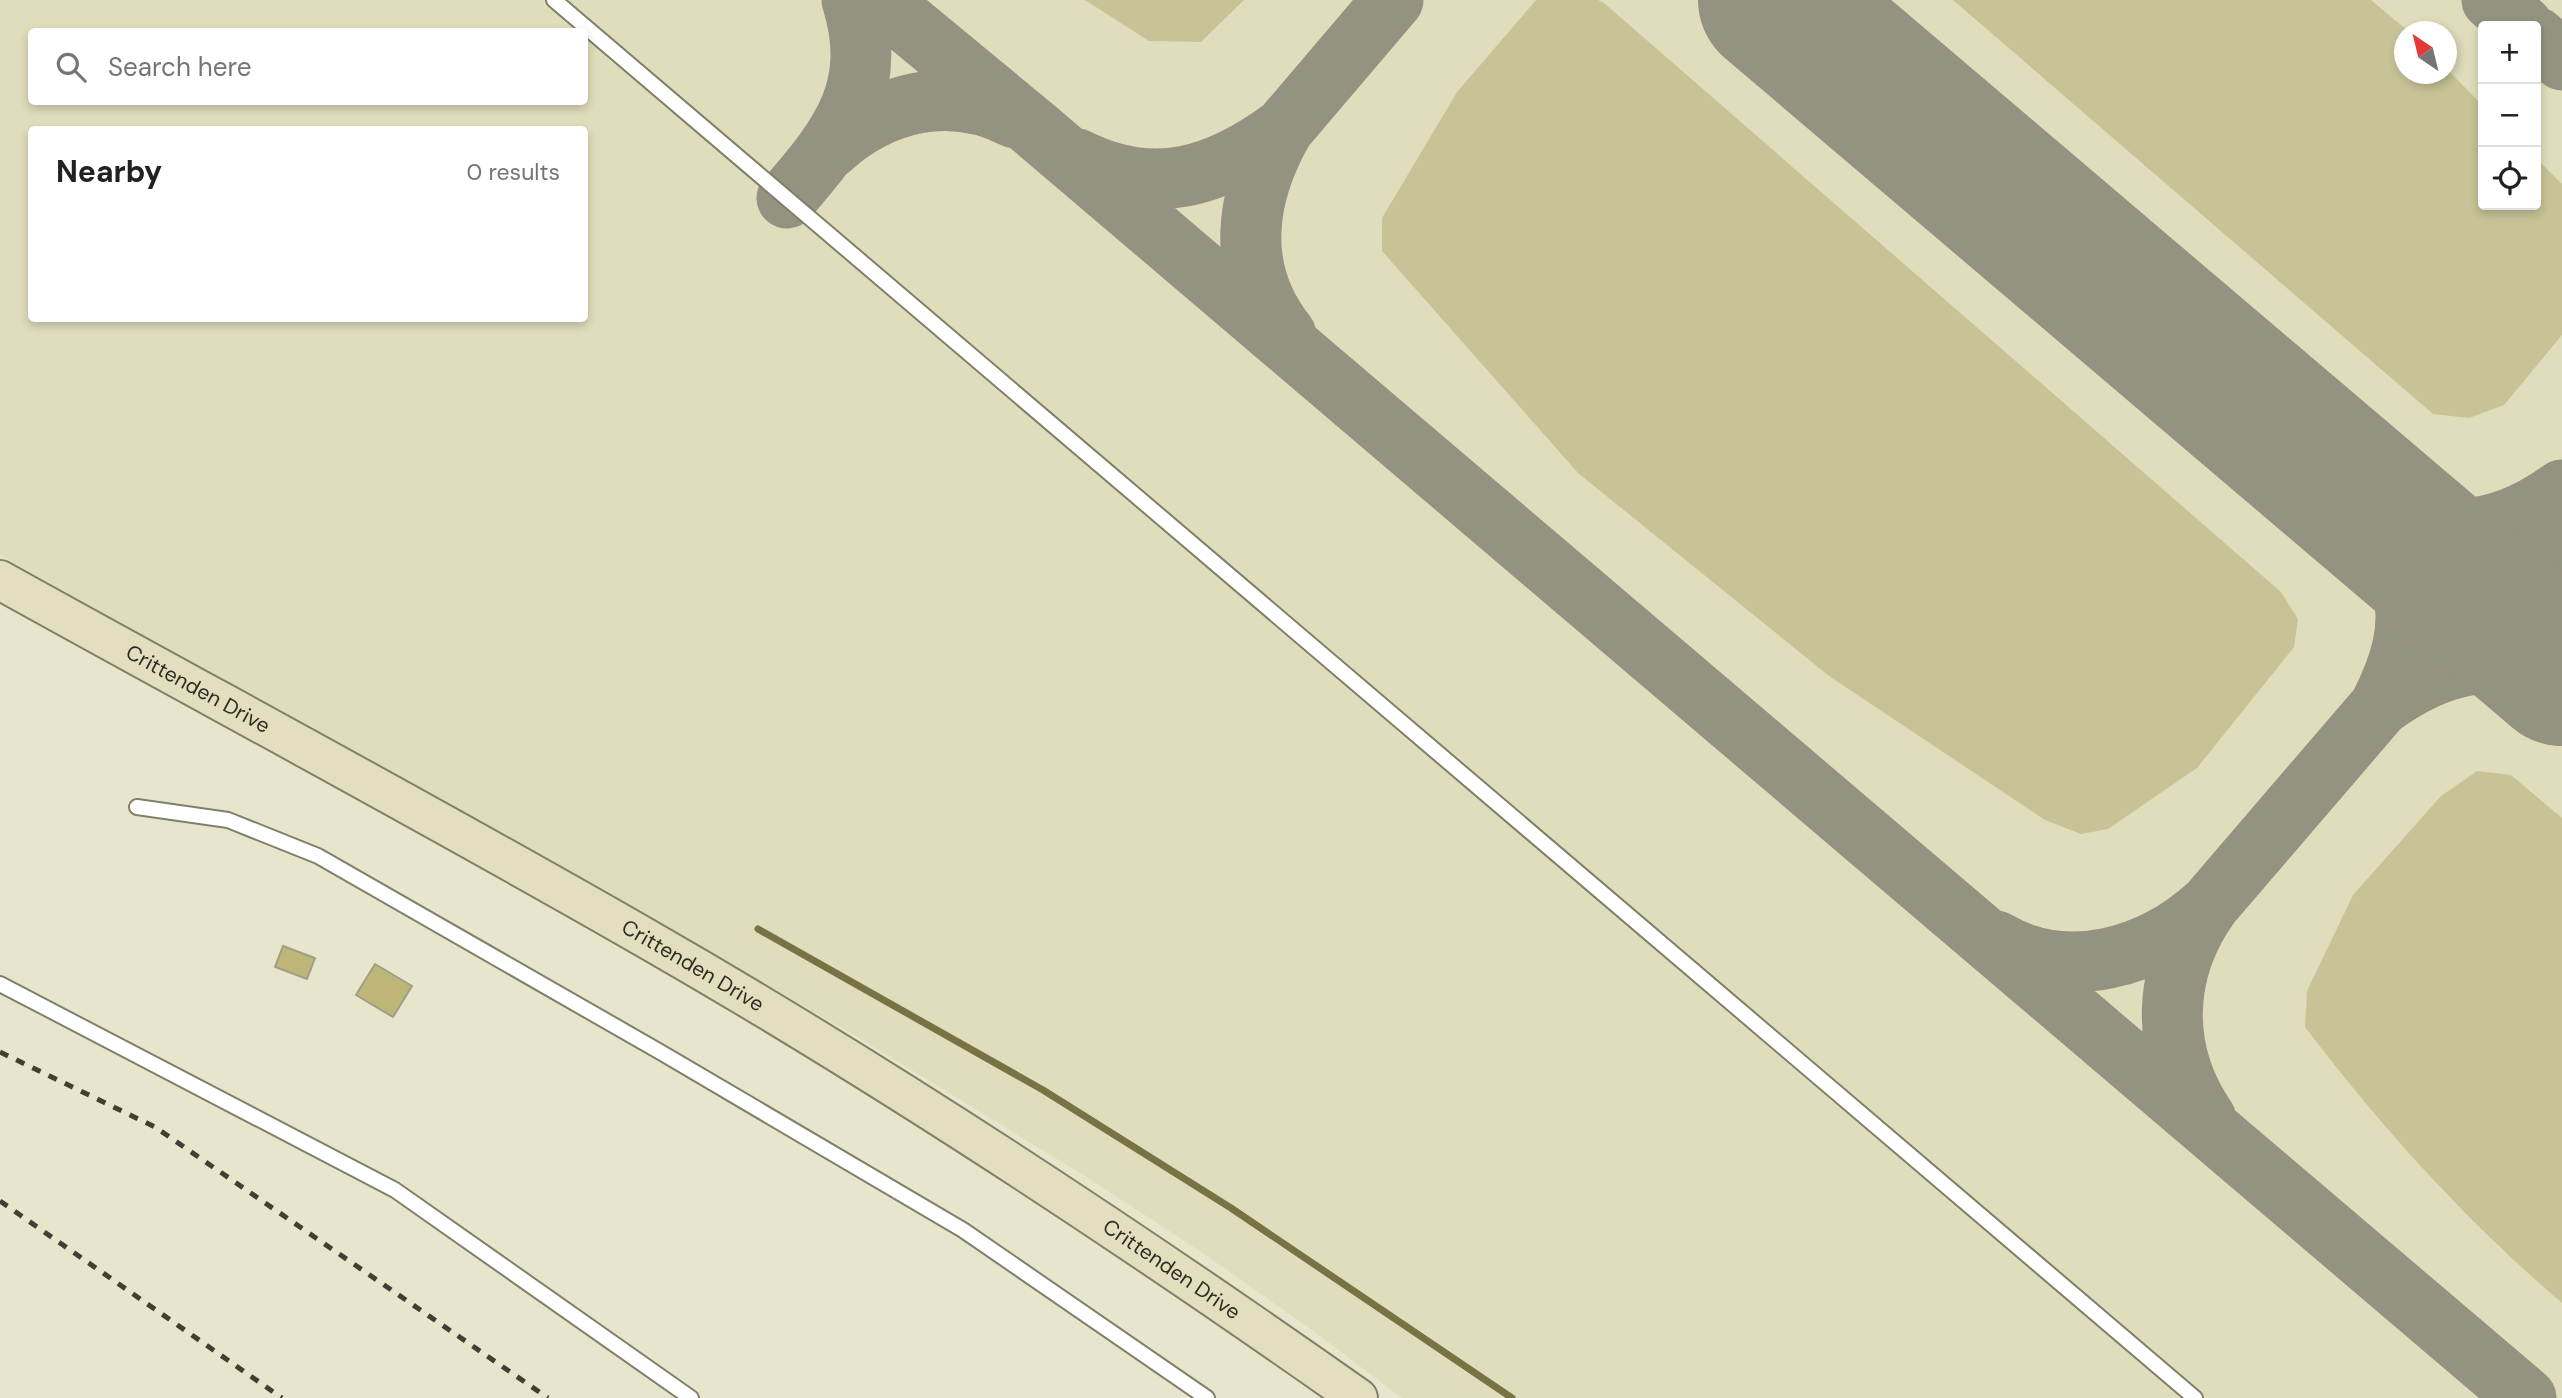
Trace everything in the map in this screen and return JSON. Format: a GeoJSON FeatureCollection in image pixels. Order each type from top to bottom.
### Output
{"type":"FeatureCollection","features":[{"type":"Feature","properties":{"kind":"street","name":"Crittenden Drive"},"geometry":{"type":"LineString","coordinates":[[0,580],[649,940],[793,1026],[1106,1222],[1358,1398]]}},
{"type":"Feature","properties":{"kind":"lane"},"geometry":{"type":"LineString","coordinates":[[554,0],[587,28]]}},
{"type":"Feature","properties":{"kind":"lane"},"geometry":{"type":"LineString","coordinates":[[588,29],[2195,1398]]}},
{"type":"Feature","properties":{"kind":"lane"},"geometry":{"type":"LineString","coordinates":[[137,807],[228,820],[318,856],[963,1230],[1207,1398]]}},
{"type":"Feature","properties":{"kind":"lane"},"geometry":{"type":"LineString","coordinates":[[0,984],[396,1190],[691,1398]]}},
{"type":"Feature","properties":{"kind":"shaded area"},"geometry":{"type":"Polygon","coordinates":[[[0,0],[2562,0],[2562,1398],[1402,1398],[1200,1251],[1085,1176],[849,1032],[0,555],[0,0]]]}},
{"type":"Feature","properties":{"kind":"shaded area"},"geometry":{"type":"Polygon","coordinates":[[[1085,0],[1244,0],[1201,42],[1149,41],[1085,0]]]}},
{"type":"Feature","properties":{"kind":"shaded area"},"geometry":{"type":"Polygon","coordinates":[[[1536,0],[1598,0],[1604,3],[2281,592],[2298,619],[2294,647],[2197,768],[2108,829],[2081,834],[2045,820],[1829,676],[1578,473],[1382,251],[1382,218],[1457,92],[1536,0]]]}},
{"type":"Feature","properties":{"kind":"shaded area"},"geometry":{"type":"Polygon","coordinates":[[[1953,0],[2371,0],[2396,21],[2394,84],[2457,84],[2457,79],[2478,101],[2478,210],[2541,210],[2541,163],[2562,184],[2562,335],[2504,405],[2469,418],[2433,414],[1953,0]]]}},
{"type":"Feature","properties":{"kind":"shaded area"},"geometry":{"type":"Polygon","coordinates":[[[2477,771],[2511,775],[2562,818],[2562,1303],[2492,1240],[2426,1172],[2364,1101],[2305,1027],[2307,991],[2353,895],[2441,796],[2477,771]]]}},
{"type":"Feature","properties":{"kind":"building"},"geometry":{"type":"Polygon","coordinates":[[[283,946],[315,958],[307,979],[275,967],[283,946]]]}},
{"type":"Feature","properties":{"kind":"building"},"geometry":{"type":"Polygon","coordinates":[[[375,964],[412,986],[393,1017],[356,995],[375,964]]]}},
{"type":"Feature","properties":{"kind":"waterway"},"geometry":{"type":"LineString","coordinates":[[758,929],[1043,1090],[1231,1208],[1512,1398]]}},
{"type":"Feature","properties":{"kind":"taxiway"},"geometry":{"type":"LineString","coordinates":[[787,198],[839,131],[858,84],[861,59],[859,31],[852,0]]}},
{"type":"Feature","properties":{"kind":"taxiway"},"geometry":{"type":"LineString","coordinates":[[879,0],[1035,129],[2526,1398]]}},
{"type":"Feature","properties":{"kind":"taxiway"},"geometry":{"type":"LineString","coordinates":[[1284,128],[1393,0]]}},
{"type":"Feature","properties":{"kind":"taxiway"},"geometry":{"type":"LineString","coordinates":[[1783,0],[1870,76]]}},
{"type":"Feature","properties":{"kind":"taxiway"},"geometry":{"type":"LineString","coordinates":[[2492,0],[2517,21]]}},
{"type":"Feature","properties":{"kind":"taxiway"},"geometry":{"type":"LineString","coordinates":[[2541,41],[2562,60]]}},
{"type":"Feature","properties":{"kind":"taxiway"},"geometry":{"type":"LineString","coordinates":[[829,149],[871,120],[917,103],[941,100],[966,102],[1015,118]]}},
{"type":"Feature","properties":{"kind":"taxiway"},"geometry":{"type":"LineString","coordinates":[[1077,159],[1105,171],[1133,177],[1159,179],[1185,176],[1235,159],[1284,128],[1261,179],[1251,232],[1252,259],[1258,285],[1269,310],[1286,335]]}},
{"type":"Feature","properties":{"kind":"taxiway"},"geometry":{"type":"LineString","coordinates":[[2380,706],[2395,674],[2403,645],[2406,619],[2404,594],[2386,545],[2352,491],[2406,519],[2457,529],[2483,527],[2509,519],[2562,490]]}},
{"type":"Feature","properties":{"kind":"taxiway"},"geometry":{"type":"LineString","coordinates":[[2562,492],[2545,534],[2540,577],[2545,619],[2562,662]]}},
{"type":"Feature","properties":{"kind":"taxiway"},"geometry":{"type":"LineString","coordinates":[[2206,1119],[2180,1066],[2172,1011],[2175,983],[2183,956],[2194,929],[2210,904],[2380,706],[2402,691],[2445,671],[2466,665],[2512,664],[2562,675]]}},
{"type":"Feature","properties":{"kind":"taxiway"},"geometry":{"type":"LineString","coordinates":[[1996,941],[2023,954],[2051,960],[2080,962],[2108,958],[2162,938],[2209,905]]}},
{"type":"Feature","properties":{"kind":"runway"},"geometry":{"type":"LineString","coordinates":[[1774,0],[2562,670]]}},
{"type":"Feature","properties":{"kind":"railway"},"geometry":{"type":"LineString","coordinates":[[0,1052],[155,1127],[548,1398]]}},
{"type":"Feature","properties":{"kind":"railway"},"geometry":{"type":"LineString","coordinates":[[0,1201],[282,1398]]}}]}
